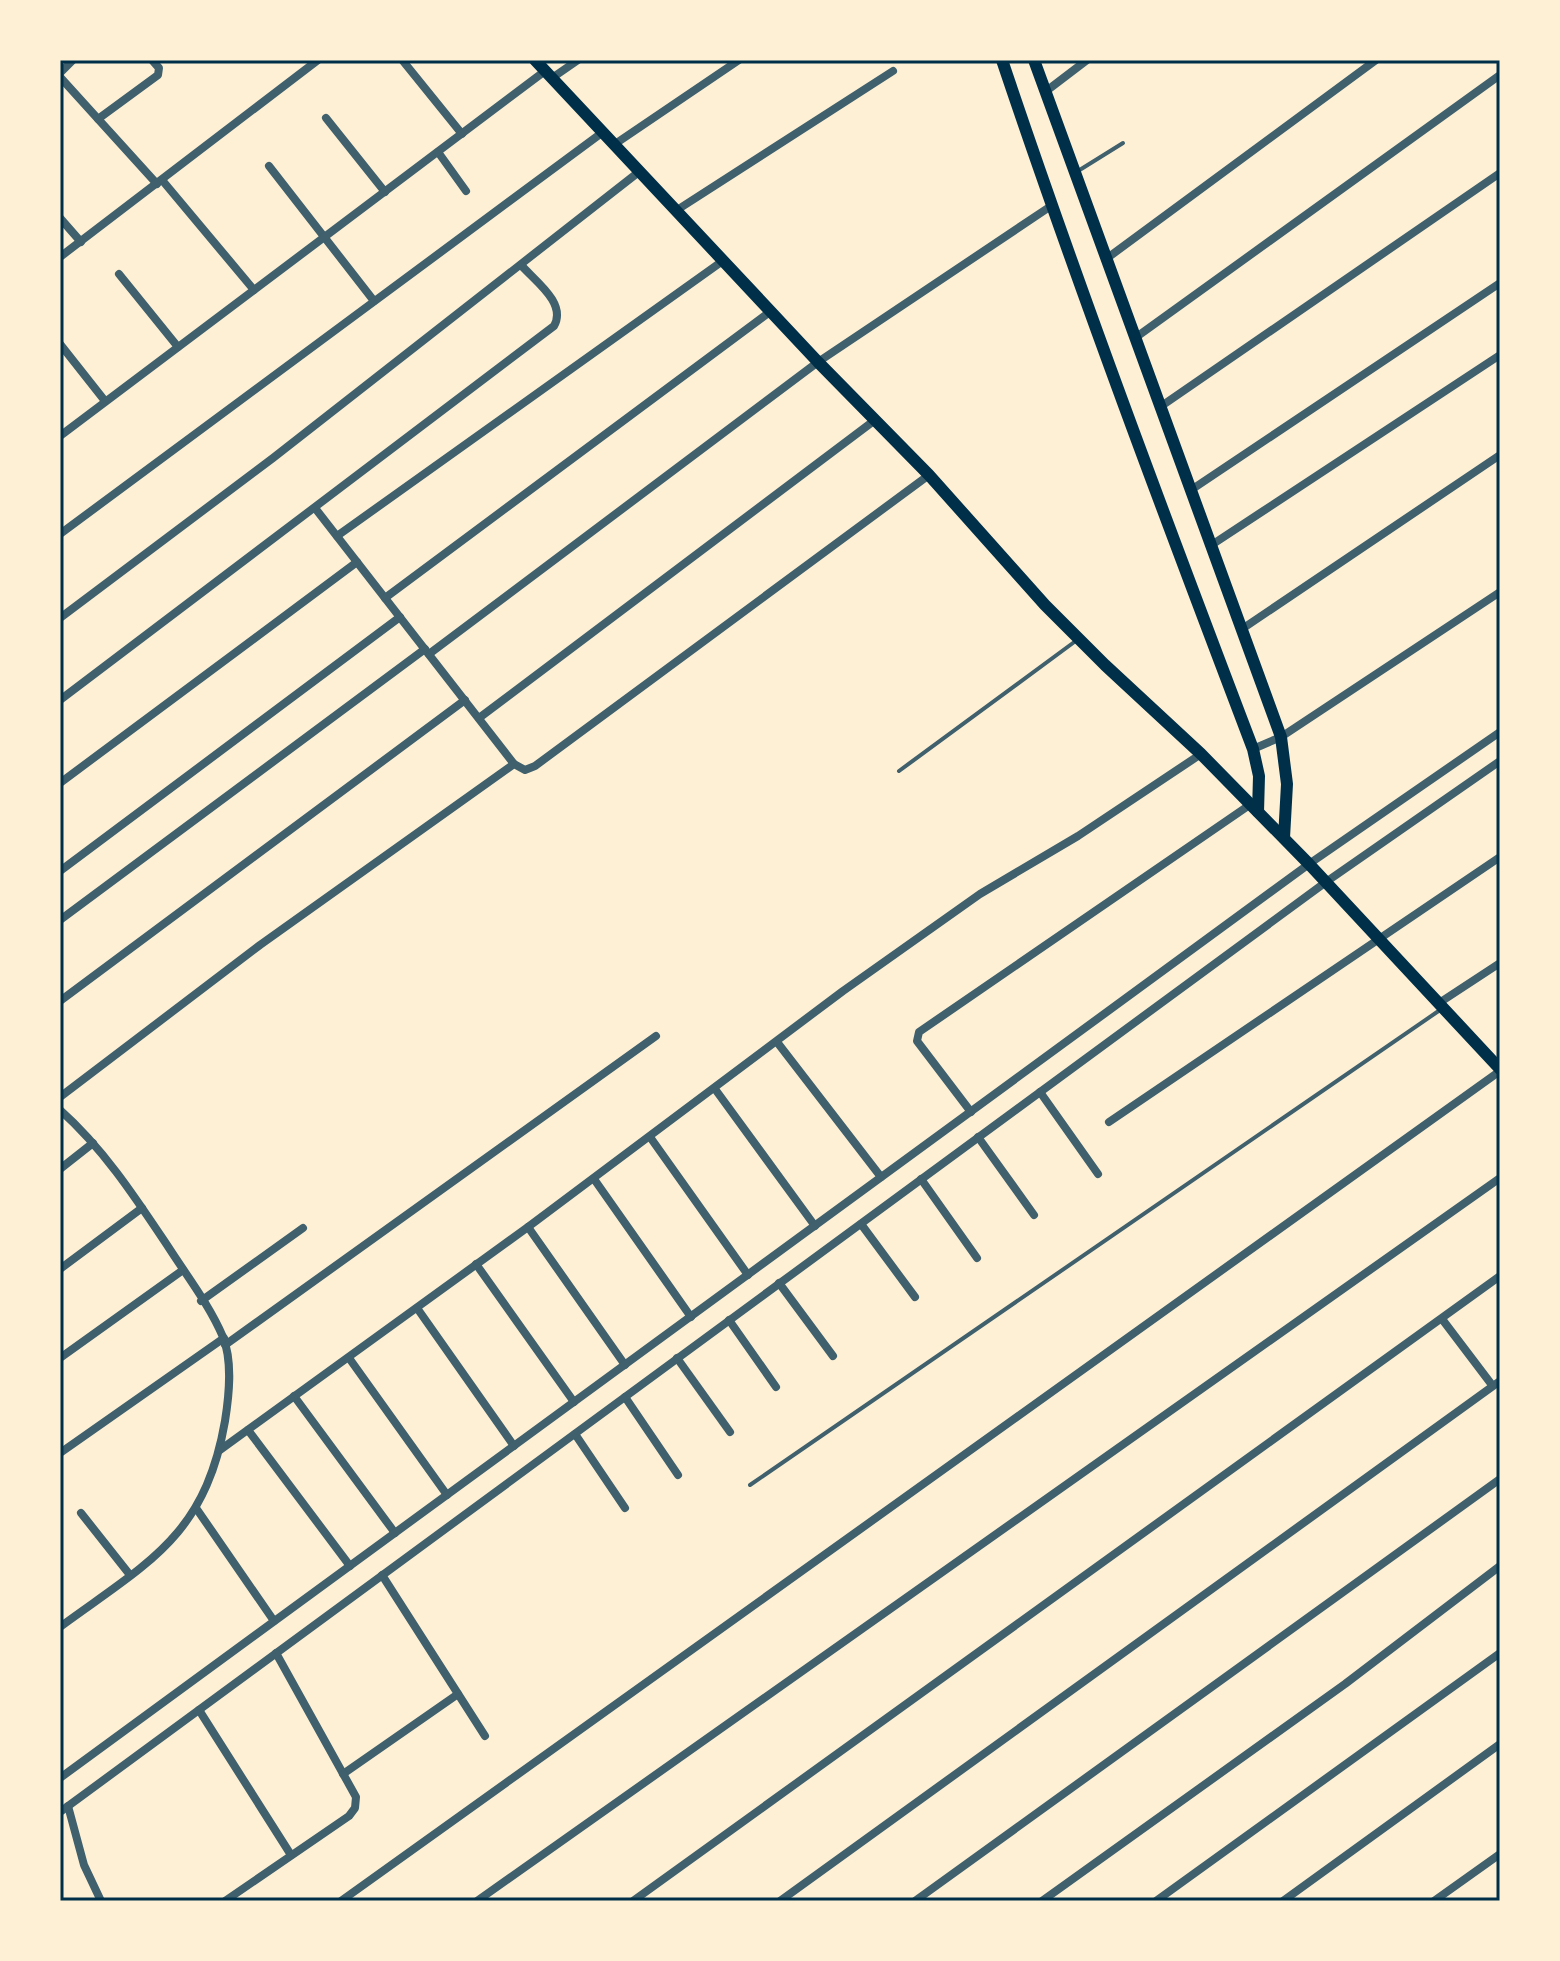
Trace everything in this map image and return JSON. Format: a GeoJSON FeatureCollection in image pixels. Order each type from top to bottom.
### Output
{"type":"FeatureCollection","features":[{"type":"Feature","properties":{"kind":"main road"},"geometry":{"type":"LineString","coordinates":[[535,60],[818,362],[929,475],[1079,639],[1201,754],[1284,838],[1499,1067]]}},
{"type":"Feature","properties":{"kind":"main road"},"geometry":{"type":"LineString","coordinates":[[1002,60],[1051,206],[1253,749],[1259,776],[1254,808]]}},
{"type":"Feature","properties":{"kind":"main road"},"geometry":{"type":"LineString","coordinates":[[1034,60],[1281,737],[1287,784],[1284,838]]}},
{"type":"Feature","properties":{"kind":"street"},"geometry":{"type":"LineString","coordinates":[[73,60],[60,75],[160,182],[254,290]]}},
{"type":"Feature","properties":{"kind":"street"},"geometry":{"type":"LineString","coordinates":[[98,119],[158,75],[159,68],[152,60]]}},
{"type":"Feature","properties":{"kind":"street"},"geometry":{"type":"LineString","coordinates":[[60,257],[318,60]]}},
{"type":"Feature","properties":{"kind":"street"},"geometry":{"type":"LineString","coordinates":[[60,436],[462,134],[548,75],[578,60]]}},
{"type":"Feature","properties":{"kind":"street"},"geometry":{"type":"LineString","coordinates":[[615,144],[739,60]]}},
{"type":"Feature","properties":{"kind":"street"},"geometry":{"type":"LineString","coordinates":[[1045,92],[1087,60]]}},
{"type":"Feature","properties":{"kind":"street"},"geometry":{"type":"LineString","coordinates":[[1106,259],[1376,60]]}},
{"type":"Feature","properties":{"kind":"street"},"geometry":{"type":"LineString","coordinates":[[403,61],[462,134]]}},
{"type":"Feature","properties":{"kind":"street"},"geometry":{"type":"LineString","coordinates":[[677,210],[893,71]]}},
{"type":"Feature","properties":{"kind":"street"},"geometry":{"type":"LineString","coordinates":[[1135,338],[1500,75]]}},
{"type":"Feature","properties":{"kind":"street"},"geometry":{"type":"LineString","coordinates":[[326,118],[385,192]]}},
{"type":"Feature","properties":{"kind":"street"},"geometry":{"type":"LineString","coordinates":[[60,534],[603,132]]}},
{"type":"Feature","properties":{"kind":"street"},"geometry":{"type":"LineString","coordinates":[[438,152],[466,191]]}},
{"type":"Feature","properties":{"kind":"street"},"geometry":{"type":"LineString","coordinates":[[269,166],[374,301]]}},
{"type":"Feature","properties":{"kind":"street"},"geometry":{"type":"LineString","coordinates":[[60,618],[273,458],[640,171]]}},
{"type":"Feature","properties":{"kind":"street"},"geometry":{"type":"LineString","coordinates":[[1160,407],[1500,173]]}},
{"type":"Feature","properties":{"kind":"street"},"geometry":{"type":"LineString","coordinates":[[60,920],[818,362],[1051,206]]}},
{"type":"Feature","properties":{"kind":"street"},"geometry":{"type":"LineString","coordinates":[[60,218],[81,242]]}},
{"type":"Feature","properties":{"kind":"street"},"geometry":{"type":"LineString","coordinates":[[337,536],[724,260]]}},
{"type":"Feature","properties":{"kind":"street"},"geometry":{"type":"LineString","coordinates":[[60,700],[554,326],[558,318],[557,306],[521,265]]}},
{"type":"Feature","properties":{"kind":"street"},"geometry":{"type":"LineString","coordinates":[[119,274],[178,347]]}},
{"type":"Feature","properties":{"kind":"street"},"geometry":{"type":"LineString","coordinates":[[1191,490],[1500,283]]}},
{"type":"Feature","properties":{"kind":"street"},"geometry":{"type":"LineString","coordinates":[[385,598],[771,311]]}},
{"type":"Feature","properties":{"kind":"street"},"geometry":{"type":"LineString","coordinates":[[60,344],[105,401]]}},
{"type":"Feature","properties":{"kind":"street"},"geometry":{"type":"LineString","coordinates":[[1210,546],[1500,355]]}},
{"type":"Feature","properties":{"kind":"street"},"geometry":{"type":"LineString","coordinates":[[479,718],[875,420]]}},
{"type":"Feature","properties":{"kind":"street"},"geometry":{"type":"LineString","coordinates":[[1242,629],[1500,455]]}},
{"type":"Feature","properties":{"kind":"street"},"geometry":{"type":"LineString","coordinates":[[315,508],[514,764],[525,770],[535,766],[929,475]]}},
{"type":"Feature","properties":{"kind":"street"},"geometry":{"type":"LineString","coordinates":[[60,783],[357,562]]}},
{"type":"Feature","properties":{"kind":"street"},"geometry":{"type":"LineString","coordinates":[[1253,749],[1281,737],[1500,592]]}},
{"type":"Feature","properties":{"kind":"street"},"geometry":{"type":"LineString","coordinates":[[60,871],[400,617]]}},
{"type":"Feature","properties":{"kind":"street"},"geometry":{"type":"LineString","coordinates":[[60,1001],[465,700]]}},
{"type":"Feature","properties":{"kind":"street"},"geometry":{"type":"LineString","coordinates":[[60,1778],[1309,864],[1500,732]]}},
{"type":"Feature","properties":{"kind":"street"},"geometry":{"type":"LineString","coordinates":[[220,1450],[594,1179],[843,991],[980,894],[1078,836],[1201,754]]}},
{"type":"Feature","properties":{"kind":"street"},"geometry":{"type":"LineString","coordinates":[[101,1901],[64,1809],[1326,882],[1500,761]]}},
{"type":"Feature","properties":{"kind":"street"},"geometry":{"type":"LineString","coordinates":[[60,1097],[260,945],[514,764]]}},
{"type":"Feature","properties":{"kind":"street"},"geometry":{"type":"LineString","coordinates":[[971,1112],[917,1041],[919,1032],[1254,808]]}},
{"type":"Feature","properties":{"kind":"street"},"geometry":{"type":"LineString","coordinates":[[1109,1122],[1500,857]]}},
{"type":"Feature","properties":{"kind":"street"},"geometry":{"type":"LineString","coordinates":[[1441,1005],[1500,963]]}},
{"type":"Feature","properties":{"kind":"street"},"geometry":{"type":"LineString","coordinates":[[60,1453],[224,1342],[656,1036]]}},
{"type":"Feature","properties":{"kind":"street"},"geometry":{"type":"LineString","coordinates":[[777,1042],[881,1177]]}},
{"type":"Feature","properties":{"kind":"street"},"geometry":{"type":"LineString","coordinates":[[341,1901],[1499,1067]]}},
{"type":"Feature","properties":{"kind":"street"},"geometry":{"type":"LineString","coordinates":[[715,1089],[815,1226]]}},
{"type":"Feature","properties":{"kind":"street"},"geometry":{"type":"LineString","coordinates":[[1040,1092],[1098,1174]]}},
{"type":"Feature","properties":{"kind":"street"},"geometry":{"type":"LineString","coordinates":[[60,1110],[93,1143],[183,1270],[224,1342],[229,1398],[213,1474],[196,1508],[175,1537],[158,1555],[60,1627]]}},
{"type":"Feature","properties":{"kind":"street"},"geometry":{"type":"LineString","coordinates":[[650,1137],[748,1275]]}},
{"type":"Feature","properties":{"kind":"street"},"geometry":{"type":"LineString","coordinates":[[978,1137],[1034,1215]]}},
{"type":"Feature","properties":{"kind":"street"},"geometry":{"type":"LineString","coordinates":[[60,1169],[93,1143]]}},
{"type":"Feature","properties":{"kind":"street"},"geometry":{"type":"LineString","coordinates":[[477,1901],[1500,1178]]}},
{"type":"Feature","properties":{"kind":"street"},"geometry":{"type":"LineString","coordinates":[[594,1179],[691,1317]]}},
{"type":"Feature","properties":{"kind":"street"},"geometry":{"type":"LineString","coordinates":[[921,1179],[977,1258]]}},
{"type":"Feature","properties":{"kind":"street"},"geometry":{"type":"LineString","coordinates":[[60,1269],[142,1208]]}},
{"type":"Feature","properties":{"kind":"street"},"geometry":{"type":"LineString","coordinates":[[861,1224],[915,1297]]}},
{"type":"Feature","properties":{"kind":"street"},"geometry":{"type":"LineString","coordinates":[[528,1227],[625,1365]]}},
{"type":"Feature","properties":{"kind":"street"},"geometry":{"type":"LineString","coordinates":[[201,1301],[303,1228]]}},
{"type":"Feature","properties":{"kind":"street"},"geometry":{"type":"LineString","coordinates":[[476,1264],[574,1402]]}},
{"type":"Feature","properties":{"kind":"street"},"geometry":{"type":"LineString","coordinates":[[60,1358],[183,1270]]}},
{"type":"Feature","properties":{"kind":"street"},"geometry":{"type":"LineString","coordinates":[[633,1901],[1500,1276]]}},
{"type":"Feature","properties":{"kind":"street"},"geometry":{"type":"LineString","coordinates":[[779,1283],[833,1356]]}},
{"type":"Feature","properties":{"kind":"street"},"geometry":{"type":"LineString","coordinates":[[417,1308],[514,1446]]}},
{"type":"Feature","properties":{"kind":"street"},"geometry":{"type":"LineString","coordinates":[[780,1901],[1496,1383],[1442,1319]]}},
{"type":"Feature","properties":{"kind":"street"},"geometry":{"type":"LineString","coordinates":[[729,1320],[776,1387]]}},
{"type":"Feature","properties":{"kind":"street"},"geometry":{"type":"LineString","coordinates":[[349,1358],[447,1495]]}},
{"type":"Feature","properties":{"kind":"street"},"geometry":{"type":"LineString","coordinates":[[677,1358],[730,1432]]}},
{"type":"Feature","properties":{"kind":"street"},"geometry":{"type":"LineString","coordinates":[[294,1396],[395,1533]]}},
{"type":"Feature","properties":{"kind":"street"},"geometry":{"type":"LineString","coordinates":[[625,1397],[678,1475]]}},
{"type":"Feature","properties":{"kind":"street"},"geometry":{"type":"LineString","coordinates":[[248,1430],[350,1566]]}},
{"type":"Feature","properties":{"kind":"street"},"geometry":{"type":"LineString","coordinates":[[575,1434],[625,1508]]}},
{"type":"Feature","properties":{"kind":"street"},"geometry":{"type":"LineString","coordinates":[[915,1901],[1500,1479]]}},
{"type":"Feature","properties":{"kind":"street"},"geometry":{"type":"LineString","coordinates":[[196,1508],[274,1621]]}},
{"type":"Feature","properties":{"kind":"street"},"geometry":{"type":"LineString","coordinates":[[81,1513],[130,1575]]}},
{"type":"Feature","properties":{"kind":"street"},"geometry":{"type":"LineString","coordinates":[[1042,1901],[1309,1710],[1500,1566]]}},
{"type":"Feature","properties":{"kind":"street"},"geometry":{"type":"LineString","coordinates":[[382,1575],[485,1736]]}},
{"type":"Feature","properties":{"kind":"street"},"geometry":{"type":"LineString","coordinates":[[225,1901],[355,1808],[356,1797],[276,1653]]}},
{"type":"Feature","properties":{"kind":"street"},"geometry":{"type":"LineString","coordinates":[[1156,1901],[1500,1653]]}},
{"type":"Feature","properties":{"kind":"street"},"geometry":{"type":"LineString","coordinates":[[343,1774],[458,1694]]}},
{"type":"Feature","properties":{"kind":"street"},"geometry":{"type":"LineString","coordinates":[[199,1710],[291,1855]]}},
{"type":"Feature","properties":{"kind":"street"},"geometry":{"type":"LineString","coordinates":[[1283,1901],[1500,1744]]}},
{"type":"Feature","properties":{"kind":"street"},"geometry":{"type":"LineString","coordinates":[[1434,1901],[1500,1854]]}},
{"type":"Feature","properties":{"kind":"lane"},"geometry":{"type":"LineString","coordinates":[[1074,173],[1123,143]]}},
{"type":"Feature","properties":{"kind":"lane"},"geometry":{"type":"LineString","coordinates":[[899,771],[1079,639]]}},
{"type":"Feature","properties":{"kind":"lane"},"geometry":{"type":"LineString","coordinates":[[750,1485],[1441,1005]]}}]}
